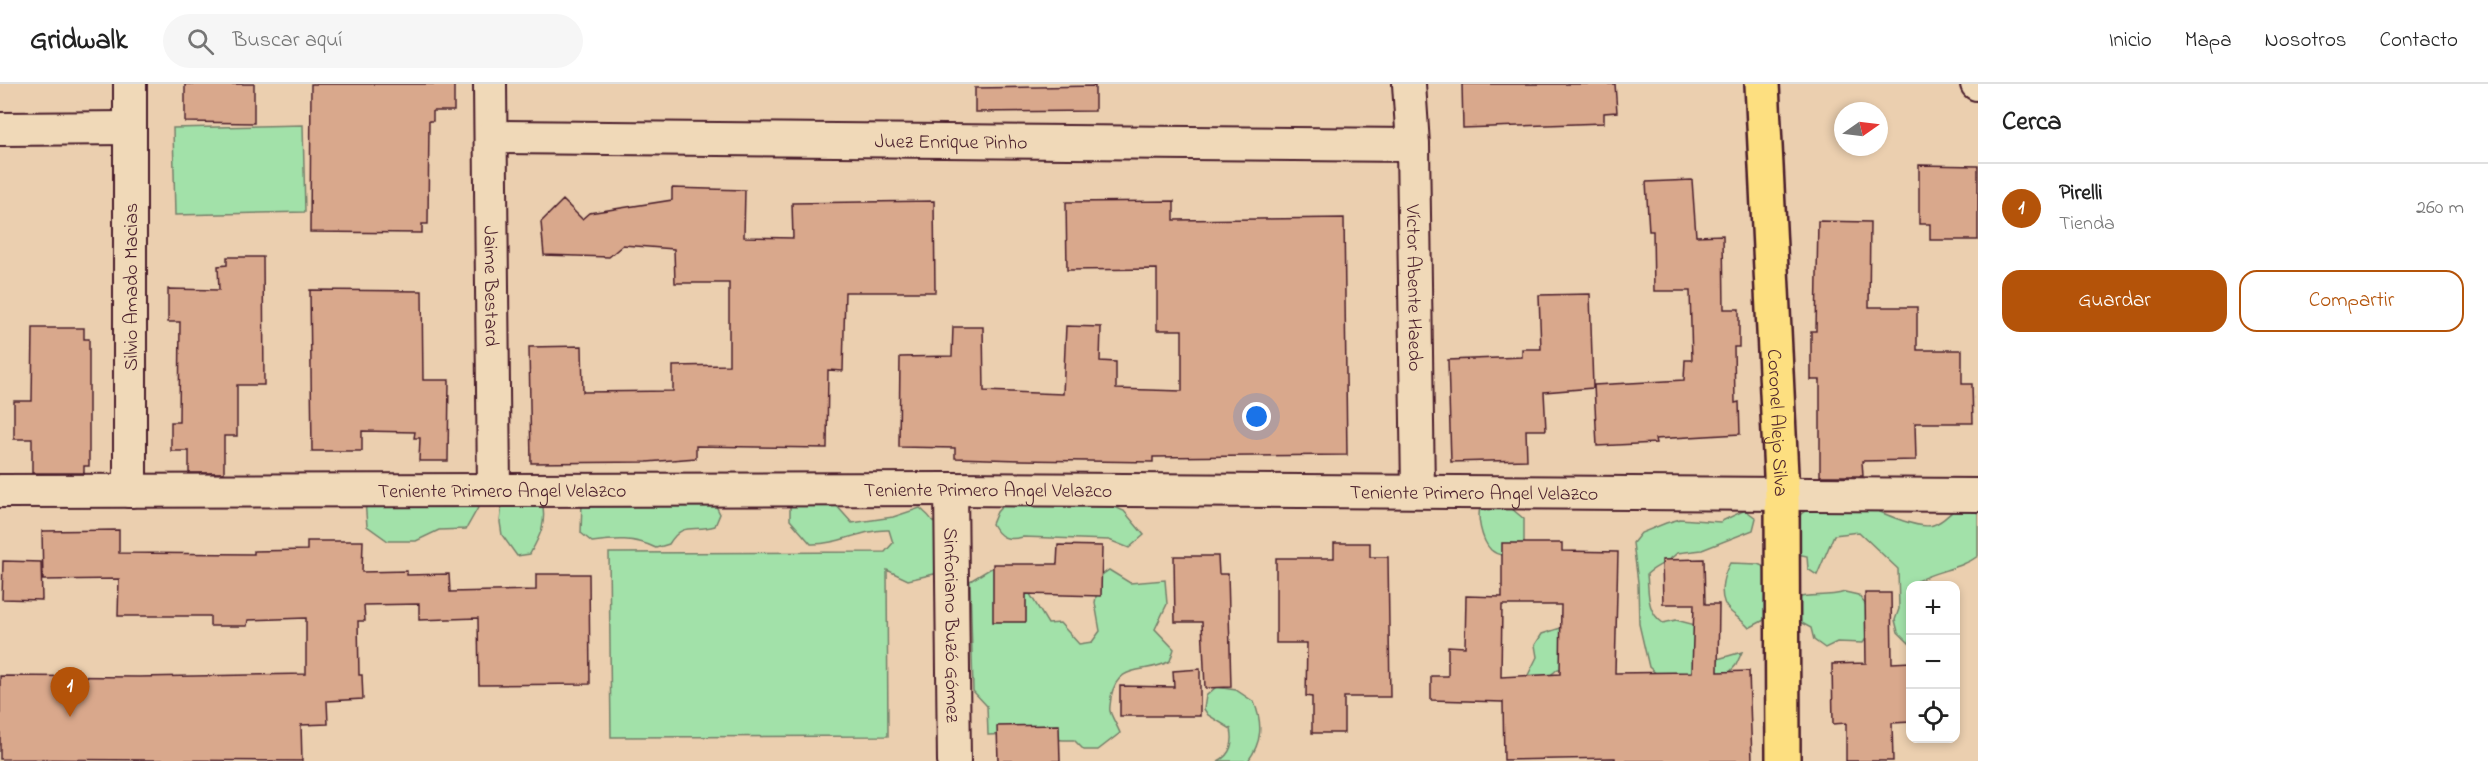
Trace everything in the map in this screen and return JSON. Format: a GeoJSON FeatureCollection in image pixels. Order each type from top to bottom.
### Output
{"type":"FeatureCollection","features":[{"type":"Feature","properties":{"kind":"main road","name":"Coronel Alejo Silva"},"geometry":{"type":"LineString","coordinates":[[1762,84],[1782,495],[1783,761]]}},
{"type":"Feature","properties":{"kind":"street","name":"Silvio Amado Macias"},"geometry":{"type":"LineString","coordinates":[[130,84],[130,491]]}},
{"type":"Feature","properties":{"kind":"street","name":"Jaime Bestard"},"geometry":{"type":"LineString","coordinates":[[490,84],[494,490]]}},
{"type":"Feature","properties":{"kind":"street","name":"Víctor Abente Haedo"},"geometry":{"type":"LineString","coordinates":[[1409,84],[1413,145],[1418,491]]}},
{"type":"Feature","properties":{"kind":"street"},"geometry":{"type":"LineString","coordinates":[[0,129],[130,129]]}},
{"type":"Feature","properties":{"kind":"street","name":"Juez Enrique Pinho"},"geometry":{"type":"LineString","coordinates":[[491,137],[1413,145]]}},
{"type":"Feature","properties":{"kind":"street","name":"Teniente Primero Angel Velazco"},"geometry":{"type":"LineString","coordinates":[[0,491],[951,489],[1978,495]]}},
{"type":"Feature","properties":{"kind":"street","name":"Sinforiano Buzó Gómez"},"geometry":{"type":"LineString","coordinates":[[951,489],[954,761]]}},
{"type":"Feature","properties":{"kind":"green space"},"geometry":{"type":"Polygon","coordinates":[[[303,125],[305,212],[175,215],[173,128],[303,125]]]}},
{"type":"Feature","properties":{"kind":"green space"},"geometry":{"type":"Polygon","coordinates":[[[504,485],[542,502],[544,516],[542,529],[530,554],[517,556],[502,535],[500,522],[504,485]]]}},
{"type":"Feature","properties":{"kind":"green space"},"geometry":{"type":"Polygon","coordinates":[[[1493,493],[1524,519],[1524,546],[1515,556],[1502,555],[1491,550],[1482,534],[1479,521],[1480,508],[1493,493]]]}},
{"type":"Feature","properties":{"kind":"green space"},"geometry":{"type":"Polygon","coordinates":[[[1847,498],[1903,521],[1925,526],[1940,522],[1957,509],[1969,509],[1978,513],[1978,556],[1964,564],[1917,581],[1906,581],[1906,640],[1898,632],[1895,620],[1899,609],[1898,569],[1859,532],[1834,535],[1817,575],[1808,569],[1807,556],[1793,553],[1790,539],[1801,514],[1822,499],[1847,498]]]}},
{"type":"Feature","properties":{"kind":"green space"},"geometry":{"type":"Polygon","coordinates":[[[452,499],[479,506],[466,529],[439,530],[416,541],[388,541],[367,526],[365,500],[452,499]]]}},
{"type":"Feature","properties":{"kind":"green space"},"geometry":{"type":"Polygon","coordinates":[[[582,501],[714,502],[720,514],[715,526],[684,530],[679,532],[669,544],[656,548],[632,540],[592,542],[581,533],[582,501]]]}},
{"type":"Feature","properties":{"kind":"green space"},"geometry":{"type":"Polygon","coordinates":[[[1103,502],[1124,511],[1144,535],[1129,548],[1109,540],[1023,537],[1013,539],[1001,535],[992,524],[997,512],[1005,503],[1103,502]]]}},
{"type":"Feature","properties":{"kind":"green space"},"geometry":{"type":"Polygon","coordinates":[[[835,504],[852,523],[893,517],[920,508],[934,523],[941,538],[941,555],[934,574],[908,580],[887,570],[888,736],[611,737],[609,553],[885,552],[893,543],[889,530],[879,530],[831,542],[811,544],[790,520],[790,505],[835,504]]]}},
{"type":"Feature","properties":{"kind":"green space"},"geometry":{"type":"Polygon","coordinates":[[[1745,510],[1756,518],[1753,530],[1702,550],[1677,553],[1647,574],[1649,601],[1658,618],[1663,623],[1676,620],[1703,627],[1704,663],[1742,652],[1736,665],[1727,675],[1659,676],[1649,667],[1639,624],[1638,582],[1633,543],[1641,533],[1666,523],[1680,519],[1720,522],[1745,510]]]}},
{"type":"Feature","properties":{"kind":"green space"},"geometry":{"type":"Polygon","coordinates":[[[1730,563],[1758,564],[1769,569],[1768,618],[1749,628],[1731,612],[1722,595],[1723,581],[1730,563]]]}},
{"type":"Feature","properties":{"kind":"green space"},"geometry":{"type":"Polygon","coordinates":[[[993,567],[1021,579],[1048,624],[1060,623],[1079,644],[1092,642],[1100,631],[1095,603],[1099,577],[1109,570],[1130,583],[1165,580],[1167,604],[1155,629],[1174,649],[1170,661],[1126,673],[1120,678],[1111,697],[1110,708],[1120,733],[1098,750],[1084,750],[1074,740],[988,735],[987,706],[973,691],[970,581],[993,567]]]}},
{"type":"Feature","properties":{"kind":"green space"},"geometry":{"type":"Polygon","coordinates":[[[1845,592],[1858,595],[1866,605],[1871,631],[1863,643],[1837,642],[1825,648],[1814,640],[1811,628],[1800,622],[1796,598],[1845,592]]]}},
{"type":"Feature","properties":{"kind":"green space"},"geometry":{"type":"Polygon","coordinates":[[[1567,626],[1576,669],[1558,669],[1537,686],[1525,681],[1537,657],[1535,645],[1542,634],[1567,626]]]}},
{"type":"Feature","properties":{"kind":"green space"},"geometry":{"type":"Polygon","coordinates":[[[1216,687],[1236,690],[1254,702],[1259,718],[1260,733],[1253,754],[1248,761],[1218,761],[1229,752],[1232,739],[1231,729],[1208,715],[1204,709],[1206,696],[1216,687]]]}},
{"type":"Feature","properties":{"kind":"building"},"geometry":{"type":"Polygon","coordinates":[[[185,84],[254,84],[254,123],[185,122],[185,84]]]}},
{"type":"Feature","properties":{"kind":"building"},"geometry":{"type":"Polygon","coordinates":[[[311,84],[454,84],[454,111],[433,111],[433,121],[429,121],[428,224],[422,224],[422,233],[310,232],[311,84]]]}},
{"type":"Feature","properties":{"kind":"building"},"geometry":{"type":"Polygon","coordinates":[[[1462,84],[1615,84],[1617,112],[1604,113],[1604,123],[1463,128],[1462,84]]]}},
{"type":"Feature","properties":{"kind":"building"},"geometry":{"type":"Polygon","coordinates":[[[1095,86],[1095,111],[975,112],[975,88],[1095,86]]]}},
{"type":"Feature","properties":{"kind":"building"},"geometry":{"type":"Polygon","coordinates":[[[1919,165],[1978,166],[1978,240],[1930,240],[1930,224],[1919,224],[1919,165]]]}},
{"type":"Feature","properties":{"kind":"building"},"geometry":{"type":"Polygon","coordinates":[[[1692,180],[1696,236],[1723,235],[1724,309],[1739,309],[1739,347],[1734,347],[1735,403],[1739,402],[1740,434],[1655,439],[1656,443],[1597,446],[1594,385],[1684,380],[1685,360],[1692,360],[1690,291],[1654,291],[1653,231],[1649,231],[1646,182],[1692,180]]]}},
{"type":"Feature","properties":{"kind":"building"},"geometry":{"type":"Polygon","coordinates":[[[672,188],[745,190],[744,237],[793,238],[792,203],[934,201],[935,292],[845,292],[843,371],[828,370],[827,448],[696,446],[696,458],[647,462],[531,463],[529,347],[582,346],[583,392],[673,391],[673,366],[729,365],[729,283],[675,283],[674,249],[623,245],[609,257],[544,255],[541,222],[563,200],[582,219],[589,213],[672,200],[672,188]]]}},
{"type":"Feature","properties":{"kind":"building"},"geometry":{"type":"Polygon","coordinates":[[[1174,201],[1174,220],[1344,218],[1347,455],[1153,457],[1153,462],[1020,460],[955,458],[955,448],[899,447],[900,357],[952,356],[953,327],[983,327],[984,391],[1063,394],[1066,326],[1101,327],[1100,361],[1116,362],[1116,389],[1182,391],[1182,330],[1157,330],[1157,269],[1067,270],[1066,202],[1174,201]]]}},
{"type":"Feature","properties":{"kind":"building"},"geometry":{"type":"Polygon","coordinates":[[[1818,221],[1870,222],[1869,307],[1917,307],[1917,350],[1962,350],[1962,384],[1972,384],[1973,423],[1915,423],[1916,460],[1862,461],[1863,476],[1820,476],[1820,380],[1811,380],[1811,331],[1816,331],[1818,221]]]}},
{"type":"Feature","properties":{"kind":"building"},"geometry":{"type":"Polygon","coordinates":[[[227,257],[263,257],[264,385],[237,385],[237,436],[224,436],[224,473],[189,473],[189,451],[171,451],[171,422],[179,422],[180,322],[168,322],[168,289],[219,290],[218,266],[227,265],[227,257]]]}},
{"type":"Feature","properties":{"kind":"building"},"geometry":{"type":"Polygon","coordinates":[[[310,290],[422,291],[423,380],[449,380],[448,461],[419,461],[420,438],[414,438],[415,432],[362,431],[362,451],[312,451],[310,290]]]}},
{"type":"Feature","properties":{"kind":"building"},"geometry":{"type":"Polygon","coordinates":[[[1590,294],[1593,388],[1544,392],[1546,430],[1526,430],[1527,460],[1451,462],[1448,360],[1522,357],[1522,349],[1541,349],[1539,295],[1590,294]]]}},
{"type":"Feature","properties":{"kind":"building"},"geometry":{"type":"Polygon","coordinates":[[[33,328],[84,328],[84,339],[89,339],[89,466],[84,466],[84,473],[32,473],[32,439],[14,439],[14,401],[32,401],[33,328]]]}},
{"type":"Feature","properties":{"kind":"building"},"geometry":{"type":"Polygon","coordinates":[[[119,530],[119,553],[254,554],[254,551],[307,550],[307,541],[363,541],[362,572],[407,571],[407,575],[449,574],[450,592],[536,590],[536,574],[589,574],[590,684],[479,685],[478,618],[419,620],[419,604],[364,605],[365,621],[358,621],[359,675],[362,675],[363,699],[327,701],[328,724],[301,725],[302,761],[0,759],[0,676],[139,677],[306,674],[306,618],[248,620],[247,626],[210,626],[210,616],[118,616],[119,579],[43,580],[42,531],[119,530]]]}},
{"type":"Feature","properties":{"kind":"building"},"geometry":{"type":"Polygon","coordinates":[[[1334,543],[1370,543],[1370,557],[1388,557],[1390,697],[1344,697],[1344,733],[1312,733],[1312,697],[1306,696],[1307,643],[1276,643],[1276,558],[1334,558],[1334,543]]]}},
{"type":"Feature","properties":{"kind":"building"},"geometry":{"type":"Polygon","coordinates":[[[1502,543],[1562,543],[1562,551],[1618,552],[1615,673],[1692,672],[1694,604],[1663,604],[1662,560],[1704,559],[1705,604],[1719,604],[1718,672],[1749,671],[1752,761],[1615,761],[1615,758],[1504,760],[1503,702],[1431,700],[1431,676],[1448,676],[1448,646],[1465,647],[1466,596],[1502,597],[1502,543]],[[1502,605],[1501,677],[1560,674],[1561,605],[1502,605]]]}},
{"type":"Feature","properties":{"kind":"building"},"geometry":{"type":"Polygon","coordinates":[[[1058,545],[1102,546],[1101,596],[1026,594],[1026,622],[993,622],[993,564],[1057,564],[1058,545]]]}},
{"type":"Feature","properties":{"kind":"building"},"geometry":{"type":"Polygon","coordinates":[[[1174,556],[1218,556],[1219,574],[1228,574],[1231,687],[1205,688],[1202,622],[1175,622],[1174,556]]]}},
{"type":"Feature","properties":{"kind":"building"},"geometry":{"type":"Polygon","coordinates":[[[3,561],[41,562],[42,600],[2,599],[3,561]]]}},
{"type":"Feature","properties":{"kind":"building"},"geometry":{"type":"Polygon","coordinates":[[[1865,593],[1891,593],[1892,663],[1906,662],[1906,722],[1892,723],[1893,761],[1846,761],[1846,723],[1833,724],[1832,664],[1866,663],[1865,593]]]}},
{"type":"Feature","properties":{"kind":"building"},"geometry":{"type":"Polygon","coordinates":[[[1200,669],[1200,716],[1120,716],[1120,686],[1174,687],[1173,671],[1200,669]]]}},
{"type":"Feature","properties":{"kind":"building"},"geometry":{"type":"Polygon","coordinates":[[[1059,725],[1060,761],[998,761],[997,726],[1059,725]]]}},
{"type":"Feature","properties":{"kind":"place","name":"Pirelli"},"geometry":{"type":"Point","coordinates":[70,717]}}]}
